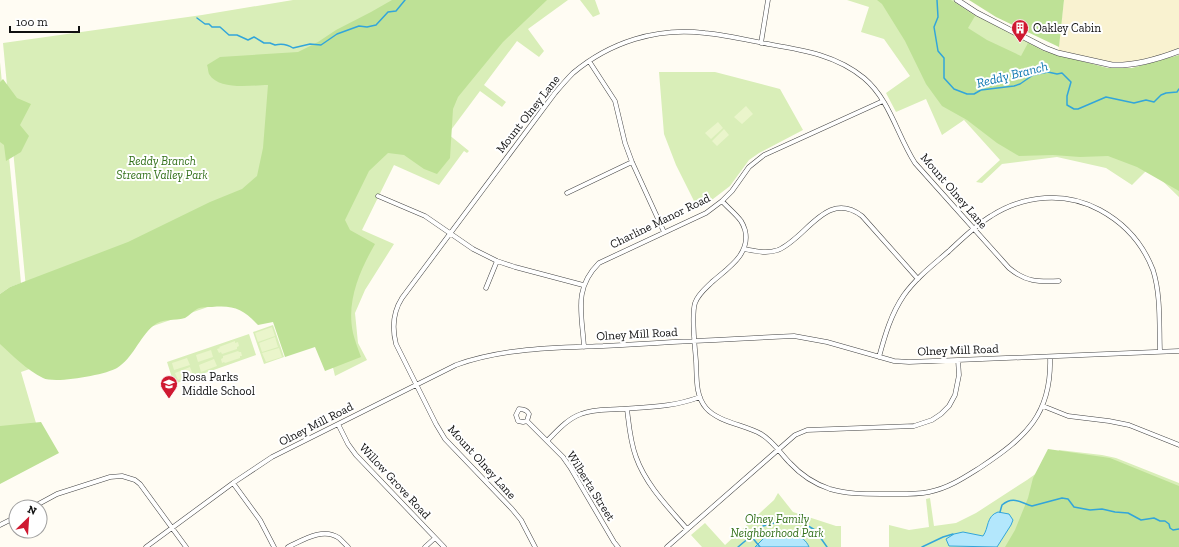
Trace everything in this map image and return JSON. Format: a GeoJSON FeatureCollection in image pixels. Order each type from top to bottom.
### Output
{"type":"FeatureCollection","features":[{"type":"Feature","properties":{"kind":"street"},"geometry":{"type":"LineString","coordinates":[[760,43],[768,0]]}},
{"type":"Feature","properties":{"kind":"street"},"geometry":{"type":"LineString","coordinates":[[957,0],[977,13],[1045,48],[1112,65],[1135,64],[1179,51]]}},
{"type":"Feature","properties":{"kind":"street","name":"Mount Olney Lane"},"geometry":{"type":"LineString","coordinates":[[535,547],[521,520],[512,509],[445,439],[396,344],[393,322],[398,304],[555,93],[572,74],[604,51],[644,36],[664,32],[705,33],[811,52],[839,62],[865,79],[875,90],[883,102],[915,163],[1009,268],[1018,276],[1034,281],[1059,280]]}},
{"type":"Feature","properties":{"kind":"street"},"geometry":{"type":"LineString","coordinates":[[589,61],[615,101],[625,143],[632,162],[664,232]]}},
{"type":"Feature","properties":{"kind":"street","name":"Charline Manor Road"},"geometry":{"type":"LineString","coordinates":[[584,347],[581,296],[583,285],[591,271],[599,263],[706,213],[732,191],[749,167],[764,155],[883,102]]}},
{"type":"Feature","properties":{"kind":"street"},"geometry":{"type":"LineString","coordinates":[[567,193],[632,162]]}},
{"type":"Feature","properties":{"kind":"street"},"geometry":{"type":"LineString","coordinates":[[378,196],[425,216],[473,248],[498,261],[583,285]]}},
{"type":"Feature","properties":{"kind":"street"},"geometry":{"type":"LineString","coordinates":[[879,357],[886,331],[894,312],[904,295],[918,279],[990,216],[1005,208],[1032,199],[1049,197],[1076,200],[1093,206],[1109,215],[1129,231],[1136,239],[1143,249],[1152,269],[1158,294],[1160,351]]}},
{"type":"Feature","properties":{"kind":"street"},"geometry":{"type":"LineString","coordinates":[[722,201],[741,220],[744,225],[746,236],[744,249],[736,262],[698,296],[693,310],[697,389],[700,397],[705,407],[713,414],[761,434],[769,440],[791,465],[809,479],[832,490],[852,494],[927,493],[940,490],[961,480],[1006,450],[1020,438],[1032,424],[1043,406],[1049,383],[1050,357]]}},
{"type":"Feature","properties":{"kind":"street"},"geometry":{"type":"LineString","coordinates":[[744,249],[762,252],[778,250],[790,243],[822,214],[832,209],[846,208],[862,216],[918,279]]}},
{"type":"Feature","properties":{"kind":"street"},"geometry":{"type":"LineString","coordinates":[[486,288],[498,261]]}},
{"type":"Feature","properties":{"kind":"street","name":"Olney Mill Road"},"geometry":{"type":"LineString","coordinates":[[146,547],[272,457],[463,363],[502,353],[584,347],[794,336],[827,342],[894,361],[909,362],[1179,351]]}},
{"type":"Feature","properties":{"kind":"street"},"geometry":{"type":"LineString","coordinates":[[667,547],[795,435],[807,430],[914,426],[932,420],[949,406],[955,395],[959,375],[958,360]]}},
{"type":"Feature","properties":{"kind":"street"},"geometry":{"type":"LineString","coordinates":[[547,441],[567,421],[580,414],[592,411],[670,406],[700,397]]}},
{"type":"Feature","properties":{"kind":"street"},"geometry":{"type":"LineString","coordinates":[[1043,406],[1068,416],[1129,425],[1179,445]]}},
{"type":"Feature","properties":{"kind":"street"},"geometry":{"type":"LineString","coordinates":[[627,409],[632,443],[641,470],[654,491],[687,529]]}},
{"type":"Feature","properties":{"kind":"street","name":"Wilberta Street"},"geometry":{"type":"LineString","coordinates":[[527,421],[570,467],[618,547]]}},
{"type":"Feature","properties":{"kind":"street","name":"Willow Grove Road"},"geometry":{"type":"LineString","coordinates":[[338,424],[348,444],[356,455],[444,547]]}},
{"type":"Feature","properties":{"kind":"street"},"geometry":{"type":"LineString","coordinates":[[48,499],[71,488],[110,477],[122,476],[134,480],[140,484],[186,547]]}},
{"type":"Feature","properties":{"kind":"street"},"geometry":{"type":"LineString","coordinates":[[233,484],[260,520],[274,547]]}},
{"type":"Feature","properties":{"kind":"street"},"geometry":{"type":"LineString","coordinates":[[288,547],[313,536],[324,534],[339,538],[348,547]]}},
{"type":"Feature","properties":{"kind":"street"},"geometry":{"type":"LineString","coordinates":[[426,547],[435,538]]}},
{"type":"Feature","properties":{"kind":"shaded area"},"geometry":{"type":"Polygon","coordinates":[[[1064,0],[1179,0],[1179,51],[1121,65],[1058,53],[1064,0]]]}},
{"type":"Feature","properties":{"kind":"green space","name":"Reddy Branch Stream Valley Park"},"geometry":{"type":"Polygon","coordinates":[[[293,0],[568,0],[528,29],[544,51],[539,57],[517,41],[484,85],[506,102],[502,107],[480,91],[448,134],[469,151],[467,153],[464,151],[439,185],[394,165],[362,230],[394,244],[365,290],[355,313],[358,343],[367,360],[335,376],[321,317],[274,284],[21,372],[46,457],[0,482],[0,297],[26,288],[3,43],[202,15],[293,0]]]}},
{"type":"Feature","properties":{"kind":"green space"},"geometry":{"type":"Polygon","coordinates":[[[392,0],[547,0],[503,42],[458,97],[453,109],[450,158],[437,174],[424,169],[404,155],[388,153],[369,171],[345,220],[350,230],[375,244],[364,264],[356,286],[351,309],[353,333],[361,357],[325,371],[315,347],[285,357],[273,322],[258,325],[248,315],[238,309],[226,307],[200,308],[185,318],[157,323],[148,331],[123,364],[111,371],[80,378],[49,380],[43,378],[26,367],[0,344],[0,294],[10,287],[128,242],[210,202],[242,189],[257,176],[263,148],[268,85],[236,86],[220,83],[209,74],[207,65],[220,57],[298,52],[392,0]]]}},
{"type":"Feature","properties":{"kind":"green space"},"geometry":{"type":"Polygon","coordinates":[[[580,0],[595,0],[600,14],[593,17],[580,0]]]}},
{"type":"Feature","properties":{"kind":"green space"},"geometry":{"type":"Polygon","coordinates":[[[847,0],[954,0],[1007,28],[1040,43],[1040,49],[1101,68],[1131,69],[1179,57],[1179,197],[1149,168],[1132,185],[1106,168],[1057,157],[1002,164],[982,183],[976,182],[1000,160],[964,120],[942,135],[926,99],[896,112],[886,93],[910,76],[884,39],[861,32],[869,7],[847,0]]]}},
{"type":"Feature","properties":{"kind":"green space"},"geometry":{"type":"Polygon","coordinates":[[[877,0],[951,0],[975,16],[968,28],[987,40],[1021,56],[1028,43],[1043,51],[1108,68],[1132,68],[1179,55],[1179,191],[1137,167],[1108,156],[1019,156],[997,143],[967,120],[942,106],[926,84],[905,41],[882,4],[877,0]]]}},
{"type":"Feature","properties":{"kind":"green space"},"geometry":{"type":"Polygon","coordinates":[[[969,0],[1064,0],[1059,47],[996,17],[969,0]]]}},
{"type":"Feature","properties":{"kind":"green space"},"geometry":{"type":"Polygon","coordinates":[[[0,62],[21,283],[10,287],[0,294],[0,62]]]}},
{"type":"Feature","properties":{"kind":"green space"},"geometry":{"type":"Polygon","coordinates":[[[659,72],[715,72],[780,89],[803,130],[759,153],[749,160],[730,186],[698,209],[676,165],[664,134],[659,72]]]}},
{"type":"Feature","properties":{"kind":"green space"},"geometry":{"type":"Polygon","coordinates":[[[3,79],[17,98],[31,104],[20,125],[29,136],[21,152],[6,161],[4,145],[0,142],[0,82],[3,79]]]}},
{"type":"Feature","properties":{"kind":"green space"},"geometry":{"type":"Polygon","coordinates":[[[746,106],[753,114],[742,124],[734,117],[746,106]]]}},
{"type":"Feature","properties":{"kind":"green space"},"geometry":{"type":"Polygon","coordinates":[[[718,122],[723,128],[711,139],[705,133],[718,122]]]}},
{"type":"Feature","properties":{"kind":"green space"},"geometry":{"type":"Polygon","coordinates":[[[724,129],[729,135],[717,146],[712,141],[724,129]]]}},
{"type":"Feature","properties":{"kind":"green space"},"geometry":{"type":"Polygon","coordinates":[[[273,325],[284,357],[264,364],[253,332],[273,325]]]}},
{"type":"Feature","properties":{"kind":"green space"},"geometry":{"type":"Polygon","coordinates":[[[272,327],[275,336],[258,342],[255,333],[272,327]]]}},
{"type":"Feature","properties":{"kind":"green space"},"geometry":{"type":"Polygon","coordinates":[[[249,334],[256,355],[174,384],[167,362],[249,334]]]}},
{"type":"Feature","properties":{"kind":"green space"},"geometry":{"type":"Polygon","coordinates":[[[275,337],[278,347],[262,352],[259,343],[275,337]]]}},
{"type":"Feature","properties":{"kind":"green space"},"geometry":{"type":"Polygon","coordinates":[[[235,341],[235,343],[238,342],[239,346],[237,349],[222,354],[221,352],[219,353],[217,349],[220,348],[219,347],[235,341]]]}},
{"type":"Feature","properties":{"kind":"green space"},"geometry":{"type":"Polygon","coordinates":[[[279,348],[282,357],[266,362],[262,353],[279,348]]]}},
{"type":"Feature","properties":{"kind":"green space"},"geometry":{"type":"Polygon","coordinates":[[[211,350],[213,357],[198,362],[196,355],[211,350]]]}},
{"type":"Feature","properties":{"kind":"green space"},"geometry":{"type":"Polygon","coordinates":[[[238,351],[241,352],[242,356],[240,356],[240,358],[222,363],[221,359],[223,356],[238,351]]]}},
{"type":"Feature","properties":{"kind":"green space"},"geometry":{"type":"Polygon","coordinates":[[[187,358],[190,365],[174,370],[172,363],[187,358]]]}},
{"type":"Feature","properties":{"kind":"green space"},"geometry":{"type":"Polygon","coordinates":[[[214,359],[217,366],[201,372],[199,365],[214,359]]]}},
{"type":"Feature","properties":{"kind":"green space"},"geometry":{"type":"Polygon","coordinates":[[[190,367],[193,375],[178,380],[175,373],[190,367]]]}},
{"type":"Feature","properties":{"kind":"green space"},"geometry":{"type":"Polygon","coordinates":[[[41,422],[59,453],[0,484],[0,426],[41,422]]]}},
{"type":"Feature","properties":{"kind":"green space"},"geometry":{"type":"Polygon","coordinates":[[[1048,449],[1110,458],[1179,486],[1179,547],[1005,547],[1015,530],[1028,498],[1033,478],[1048,449]]]}},
{"type":"Feature","properties":{"kind":"green space"},"geometry":{"type":"Polygon","coordinates":[[[1059,450],[1116,458],[1179,483],[1179,547],[889,547],[889,525],[909,530],[929,527],[926,499],[930,498],[934,526],[956,523],[976,513],[1027,480],[1055,460],[1059,450]]]}},
{"type":"Feature","properties":{"kind":"green space","name":"Olney Family Neighborhood Park"},"geometry":{"type":"Polygon","coordinates":[[[778,493],[793,512],[836,526],[841,526],[841,547],[702,547],[691,535],[705,523],[725,545],[774,500],[778,493]]]}},
{"type":"Feature","properties":{"kind":"water"},"geometry":{"type":"Polygon","coordinates":[[[998,512],[1009,514],[1013,520],[997,547],[949,546],[946,539],[954,534],[963,532],[983,536],[991,516],[998,512]]]}},
{"type":"Feature","properties":{"kind":"water"},"geometry":{"type":"Polygon","coordinates":[[[775,532],[795,535],[803,539],[809,547],[755,547],[765,537],[775,532]]]}},
{"type":"Feature","properties":{"kind":"waterway"},"geometry":{"type":"LineString","coordinates":[[197,18],[212,27],[220,27],[229,35],[237,35],[248,40],[254,37],[264,43],[275,45],[284,44],[293,48],[310,44],[321,45],[337,34],[359,26],[367,27],[376,25],[388,12],[396,11],[405,0]]}},
{"type":"Feature","properties":{"kind":"waterway","name":"Reddy Branch"},"geometry":{"type":"LineString","coordinates":[[937,0],[938,17],[934,27],[938,51],[944,58],[944,78],[954,89],[967,94],[974,94],[981,90],[1014,86],[1020,84],[1033,75],[1048,72],[1057,74],[1062,73],[1071,82],[1067,96],[1067,105],[1074,109],[1078,109],[1106,97],[1134,103],[1146,100],[1154,102],[1161,95],[1177,92],[1179,89]]}},
{"type":"Feature","properties":{"kind":"waterway"},"geometry":{"type":"LineString","coordinates":[[1000,512],[1002,505],[1013,500],[1032,506],[1062,498],[1068,499],[1074,507],[1090,510],[1102,509],[1128,513],[1141,520],[1154,518],[1160,521],[1165,521],[1173,530],[1179,529]]}},
{"type":"Feature","properties":{"kind":"waterway"},"geometry":{"type":"LineString","coordinates":[[738,547],[763,526],[782,521],[803,523],[815,530],[827,547]]}},
{"type":"Feature","properties":{"kind":"waterway"},"geometry":{"type":"LineString","coordinates":[[922,547],[953,534]]}},
{"type":"Feature","properties":{"kind":"waterway"},"geometry":{"type":"LineString","coordinates":[[751,536],[760,547]]}},
{"type":"Feature","properties":{"kind":"place","name":"Oakley Cabin"},"geometry":{"type":"Point","coordinates":[1020,43]}},
{"type":"Feature","properties":{"kind":"place","name":"Rosa Parks Middle School"},"geometry":{"type":"Point","coordinates":[169,399]}}]}
